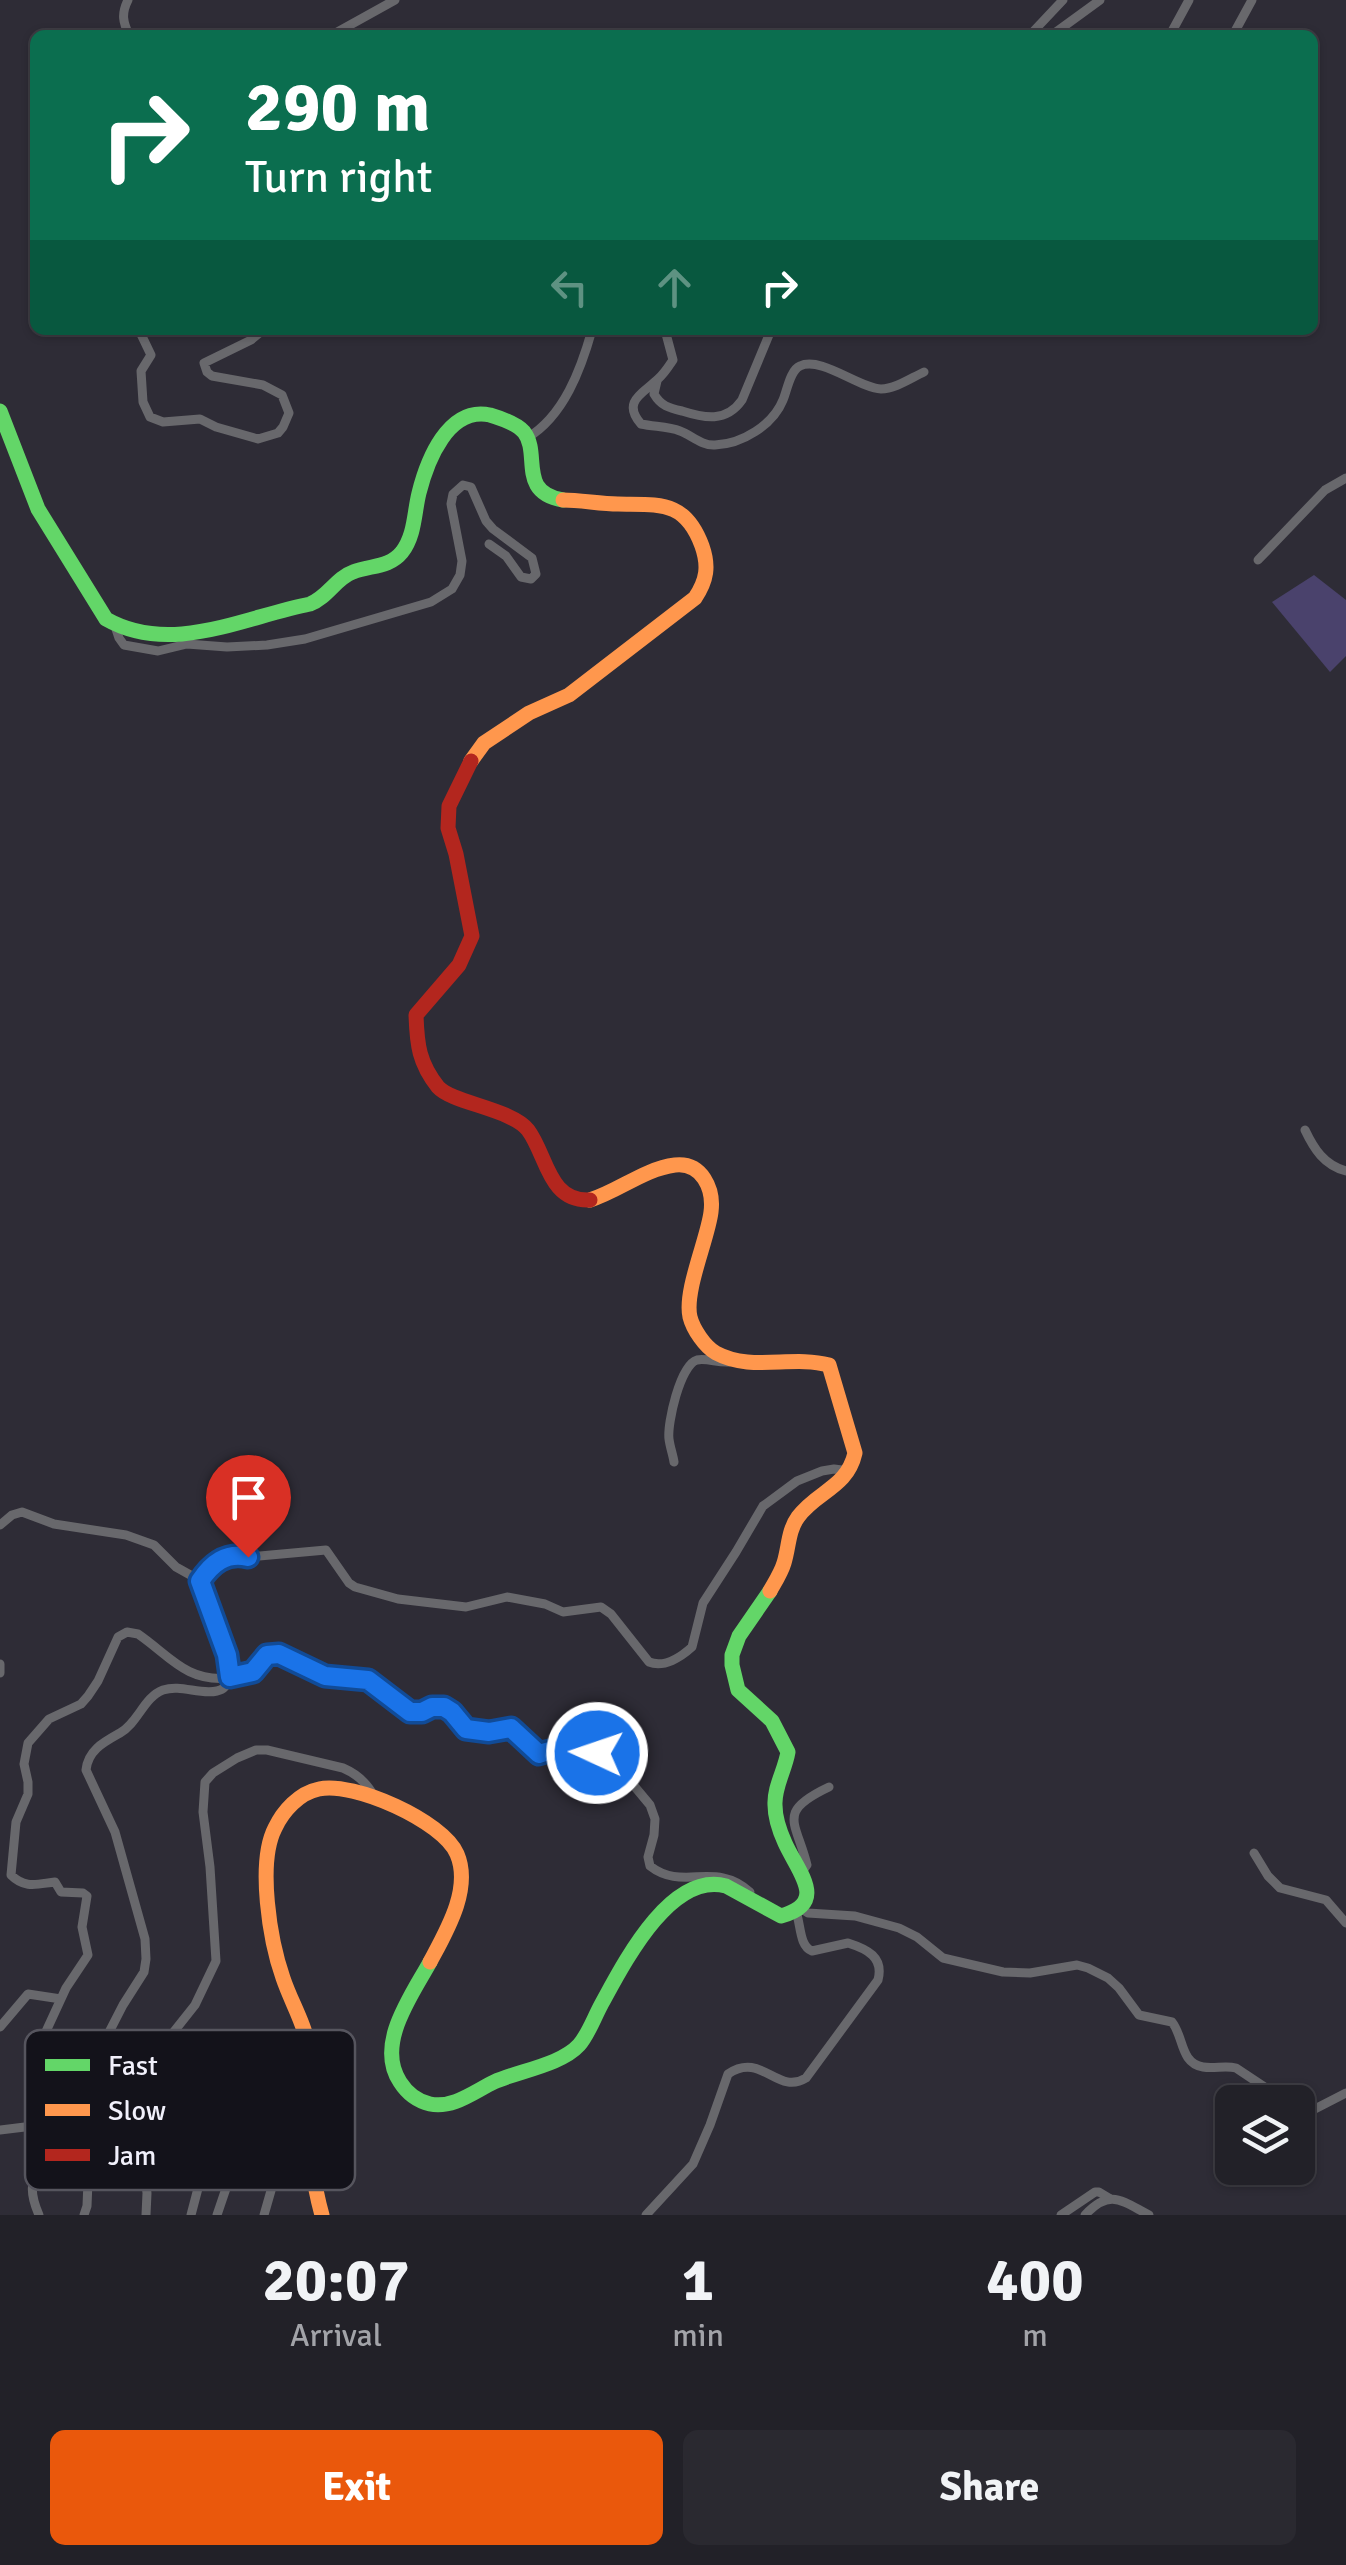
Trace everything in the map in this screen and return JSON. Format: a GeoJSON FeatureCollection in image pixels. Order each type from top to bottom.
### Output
{"type":"FeatureCollection","features":[{"type":"Feature","properties":{"kind":"main road"},"geometry":{"type":"LineString","coordinates":[[0,411],[38,508],[106,618],[115,626],[141,634],[221,627],[320,600],[352,572],[379,568],[398,556],[408,544],[419,494],[444,435],[462,418],[476,414],[489,414],[523,431],[528,438],[530,467],[544,493],[555,499],[659,503],[679,511],[694,529],[709,567],[704,586],[695,598],[569,695],[529,713],[484,743],[466,768],[449,806],[448,828],[472,936],[459,964],[416,1016],[417,1046],[421,1060],[441,1091],[491,1109],[527,1128],[552,1180],[572,1197],[586,1201],[603,1196],[626,1181],[676,1166],[692,1167],[704,1176],[711,1193],[711,1212],[690,1305],[690,1318],[702,1341],[713,1352],[736,1361],[811,1360],[828,1365],[855,1453],[850,1471],[798,1515],[780,1573],[738,1639],[730,1659],[739,1693],[763,1713],[784,1743],[787,1761],[775,1802],[785,1842],[808,1883],[806,1900],[799,1910],[782,1916],[717,1884],[686,1893],[669,1905],[638,1941],[579,2044],[568,2054],[438,2106],[418,2100],[401,2085],[391,2049],[411,1995],[451,1925],[462,1866],[458,1852],[429,1821],[375,1798],[317,1787],[298,1798],[283,1816],[267,1852],[274,1942],[282,1975],[305,2030]]}},
{"type":"Feature","properties":{"kind":"main road"},"geometry":{"type":"LineString","coordinates":[[316,2190],[322,2215]]}},
{"type":"Feature","properties":{"kind":"street"},"geometry":{"type":"LineString","coordinates":[[126,30],[123,13],[128,0]]}},
{"type":"Feature","properties":{"kind":"street"},"geometry":{"type":"LineString","coordinates":[[341,30],[395,0]]}},
{"type":"Feature","properties":{"kind":"street"},"geometry":{"type":"LineString","coordinates":[[1035,30],[1063,0]]}},
{"type":"Feature","properties":{"kind":"street"},"geometry":{"type":"LineString","coordinates":[[1059,30],[1100,0]]}},
{"type":"Feature","properties":{"kind":"street"},"geometry":{"type":"LineString","coordinates":[[1173,30],[1189,0]]}},
{"type":"Feature","properties":{"kind":"street"},"geometry":{"type":"LineString","coordinates":[[1236,30],[1252,0]]}},
{"type":"Feature","properties":{"kind":"street"},"geometry":{"type":"LineString","coordinates":[[141,335],[151,355],[142,371],[144,408],[150,417],[164,422],[204,420],[258,439],[284,427],[289,413],[282,396],[264,385],[212,376],[204,363],[256,335]]}},
{"type":"Feature","properties":{"kind":"street"},"geometry":{"type":"LineString","coordinates":[[528,438],[549,420],[567,394],[590,335]]}},
{"type":"Feature","properties":{"kind":"street"},"geometry":{"type":"LineString","coordinates":[[666,335],[673,360],[633,404],[636,417],[641,424],[675,429],[715,446],[745,437],[769,421],[781,406],[794,370],[802,365],[818,366],[883,389],[924,372]]}},
{"type":"Feature","properties":{"kind":"street"},"geometry":{"type":"LineString","coordinates":[[657,381],[656,399],[670,408],[708,419],[733,411],[742,400],[769,335]]}},
{"type":"Feature","properties":{"kind":"street"},"geometry":{"type":"LineString","coordinates":[[1258,560],[1325,490],[1346,478]]}},
{"type":"Feature","properties":{"kind":"street"},"geometry":{"type":"LineString","coordinates":[[115,626],[124,645],[158,651],[187,644],[266,644],[305,639],[431,602],[452,589],[460,575],[462,560],[452,504],[453,494],[463,485],[471,487],[493,528],[532,558],[536,574],[532,579],[521,577],[506,556],[489,544]]}},
{"type":"Feature","properties":{"kind":"street"},"geometry":{"type":"LineString","coordinates":[[1305,1130],[1324,1160],[1346,1171]]}},
{"type":"Feature","properties":{"kind":"street"},"geometry":{"type":"LineString","coordinates":[[674,1462],[668,1436],[684,1371],[701,1359],[736,1361]]}},
{"type":"Feature","properties":{"kind":"street"},"geometry":{"type":"LineString","coordinates":[[200,1581],[224,1557],[232,1555],[326,1550],[355,1587],[398,1599],[466,1607],[507,1596],[562,1612],[601,1607],[649,1662],[661,1664],[692,1647],[702,1603],[763,1506],[797,1481],[834,1468],[850,1471]]}},
{"type":"Feature","properties":{"kind":"street"},"geometry":{"type":"LineString","coordinates":[[0,1525],[22,1512],[54,1524],[126,1534],[154,1545],[200,1581],[227,1655],[230,1677],[224,1690],[173,1688],[157,1693],[129,1728],[99,1746],[86,1764],[114,1832],[146,1958],[139,1980],[111,2030]]}},
{"type":"Feature","properties":{"kind":"street"},"geometry":{"type":"LineString","coordinates":[[47,2030],[88,1955],[82,1926],[86,1896],[61,1892],[54,1882],[20,1884],[11,1876],[16,1822],[28,1794],[24,1764],[28,1743],[45,1722],[81,1704],[98,1681],[114,1642],[122,1634],[132,1632],[194,1676],[230,1677],[253,1672],[267,1655],[279,1654],[325,1676],[368,1680],[410,1712],[444,1707],[466,1729],[489,1732],[511,1728],[539,1754],[575,1746],[615,1760],[653,1812],[656,1825],[648,1856],[650,1866],[670,1877],[712,1875],[734,1881],[762,1907]]}},
{"type":"Feature","properties":{"kind":"street"},"geometry":{"type":"LineString","coordinates":[[0,1664],[0,1673]]}},
{"type":"Feature","properties":{"kind":"street"},"geometry":{"type":"LineString","coordinates":[[175,2030],[196,2005],[216,1962],[210,1867],[204,1838],[205,1782],[237,1758],[267,1750],[343,1768],[370,1788],[375,1798]]}},
{"type":"Feature","properties":{"kind":"street"},"geometry":{"type":"LineString","coordinates":[[802,1872],[807,1865],[793,1825],[796,1810],[829,1787]]}},
{"type":"Feature","properties":{"kind":"street"},"geometry":{"type":"LineString","coordinates":[[1254,1853],[1280,1888],[1326,1900],[1346,1923]]}},
{"type":"Feature","properties":{"kind":"street"},"geometry":{"type":"LineString","coordinates":[[799,1910],[808,1914],[855,1916],[899,1928],[944,1958],[971,1966],[1030,1974],[1068,1966],[1088,1968],[1119,1988],[1139,2015],[1172,2022],[1186,2056],[1194,2064],[1204,2068],[1236,2068],[1262,2085]]}},
{"type":"Feature","properties":{"kind":"street"},"geometry":{"type":"LineString","coordinates":[[646,2215],[692,2164],[728,2074],[742,2067],[755,2067],[787,2084],[797,2084],[806,2078],[878,1980],[881,1969],[873,1954],[853,1944],[812,1952],[805,1948],[799,1910]]}},
{"type":"Feature","properties":{"kind":"street"},"geometry":{"type":"LineString","coordinates":[[0,2027],[28,1994],[61,2000]]}},
{"type":"Feature","properties":{"kind":"street"},"geometry":{"type":"LineString","coordinates":[[1315,2109],[1346,2093]]}},
{"type":"Feature","properties":{"kind":"street"},"geometry":{"type":"LineString","coordinates":[[0,2130],[25,2127]]}},
{"type":"Feature","properties":{"kind":"street"},"geometry":{"type":"LineString","coordinates":[[33,2190],[39,2215]]}},
{"type":"Feature","properties":{"kind":"street"},"geometry":{"type":"LineString","coordinates":[[84,2215],[88,2190]]}},
{"type":"Feature","properties":{"kind":"street"},"geometry":{"type":"LineString","coordinates":[[146,2215],[147,2190]]}},
{"type":"Feature","properties":{"kind":"street"},"geometry":{"type":"LineString","coordinates":[[191,2215],[197,2190]]}},
{"type":"Feature","properties":{"kind":"street"},"geometry":{"type":"LineString","coordinates":[[217,2215],[225,2190]]}},
{"type":"Feature","properties":{"kind":"street"},"geometry":{"type":"LineString","coordinates":[[264,2215],[271,2190]]}},
{"type":"Feature","properties":{"kind":"street"},"geometry":{"type":"LineString","coordinates":[[1061,2215],[1095,2192],[1150,2215]]}},
{"type":"Feature","properties":{"kind":"street"},"geometry":{"type":"LineString","coordinates":[[1085,2215],[1108,2198]]}},
{"type":"Feature","properties":{"kind":"shaded area"},"geometry":{"type":"Polygon","coordinates":[[[1314,575],[1346,600],[1346,656],[1330,672],[1272,602],[1314,575]]]}},
{"type":"Feature","properties":{"kind":"traffic: fast"},"geometry":{"type":"LineString","coordinates":[[0,411],[38,509],[106,619],[131,630],[156,634],[208,630],[310,604],[347,575],[397,557],[409,538],[434,452],[451,427],[475,414],[499,418],[524,432],[535,481],[549,496],[563,500]]}},
{"type":"Feature","properties":{"kind":"traffic: fast"},"geometry":{"type":"LineString","coordinates":[[430,1962],[399,2020],[392,2052],[393,2067],[406,2090],[421,2101],[439,2105],[455,2102],[571,2052],[585,2036],[635,1946],[668,1907],[686,1893],[705,1885],[726,1886],[781,1916],[804,1903],[806,1885],[783,1839],[775,1810],[788,1752],[772,1721],[738,1690],[732,1665],[739,1636],[770,1591]]}},
{"type":"Feature","properties":{"kind":"traffic: slow"},"geometry":{"type":"LineString","coordinates":[[471,761],[484,743],[529,713],[569,695],[695,598],[704,579],[706,560],[702,546],[688,520],[679,513],[659,506],[563,500]]}},
{"type":"Feature","properties":{"kind":"traffic: slow"},"geometry":{"type":"LineString","coordinates":[[590,1200],[664,1167],[684,1165],[699,1172],[708,1186],[711,1203],[689,1306],[700,1337],[712,1350],[729,1359],[829,1365],[855,1453],[838,1482],[798,1517],[790,1533],[783,1567],[770,1591]]}},
{"type":"Feature","properties":{"kind":"traffic: slow"},"geometry":{"type":"LineString","coordinates":[[304,2030],[278,1962],[266,1881],[275,1828],[292,1804],[312,1791],[353,1791],[395,1806],[434,1829],[457,1854],[461,1867],[459,1896],[450,1924],[430,1962]]}},
{"type":"Feature","properties":{"kind":"traffic: slow"},"geometry":{"type":"LineString","coordinates":[[316,2190],[322,2215]]}},
{"type":"Feature","properties":{"kind":"traffic: jam"},"geometry":{"type":"LineString","coordinates":[[471,761],[449,806],[448,828],[472,936],[459,965],[416,1015],[420,1053],[438,1087],[520,1123],[534,1140],[557,1185],[576,1199],[590,1200]]}},
{"type":"Feature","properties":{"kind":"route"},"geometry":{"type":"LineString","coordinates":[[248,1557],[224,1557],[200,1581],[227,1655],[230,1677],[253,1672],[267,1655],[275,1653],[325,1676],[368,1680],[410,1712],[444,1707],[466,1729],[497,1732],[511,1728],[539,1754],[567,1746],[597,1753]]}}]}
